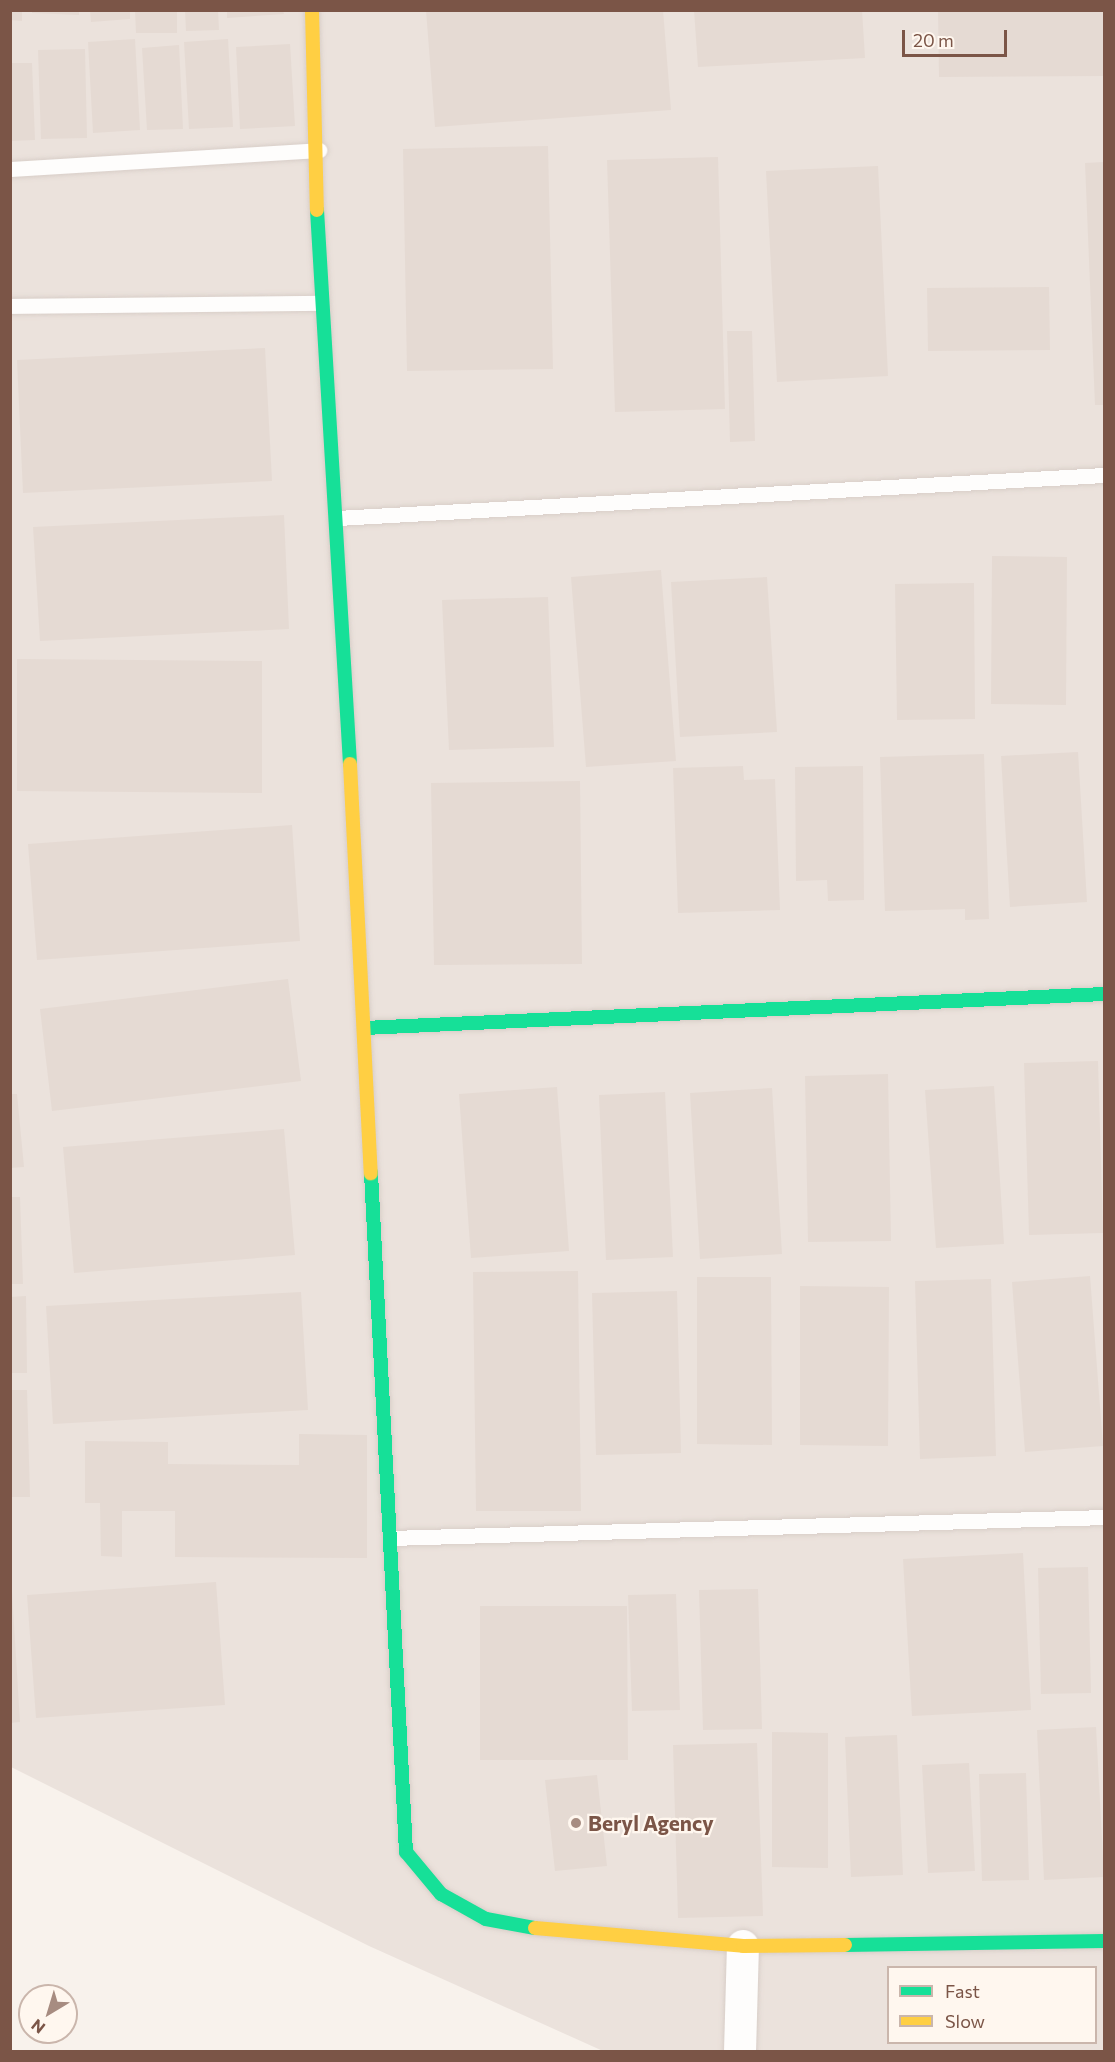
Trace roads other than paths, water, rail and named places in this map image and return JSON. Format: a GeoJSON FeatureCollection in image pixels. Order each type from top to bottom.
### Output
{"type":"FeatureCollection","features":[{"type":"Feature","properties":{"kind":"street"},"geometry":{"type":"LineString","coordinates":[[312,10],[319,150],[320,303],[337,518],[406,1852],[441,1894],[486,1919],[531,1927],[743,1946],[1104,1941]]}},
{"type":"Feature","properties":{"kind":"street"},"geometry":{"type":"LineString","coordinates":[[364,1028],[1104,994]]}},
{"type":"Feature","properties":{"kind":"street"},"geometry":{"type":"LineString","coordinates":[[740,2052],[743,1946]]}},
{"type":"Feature","properties":{"kind":"lane"},"geometry":{"type":"LineString","coordinates":[[10,169],[319,150]]}},
{"type":"Feature","properties":{"kind":"lane"},"geometry":{"type":"LineString","coordinates":[[10,306],[320,303]]}},
{"type":"Feature","properties":{"kind":"lane"},"geometry":{"type":"LineString","coordinates":[[337,518],[1104,475]]}},
{"type":"Feature","properties":{"kind":"lane"},"geometry":{"type":"LineString","coordinates":[[390,1538],[1104,1516]]}},
{"type":"Feature","properties":{"kind":"place","name":"Beryl Agency"},"geometry":{"type":"Point","coordinates":[576,1823]}}]}
